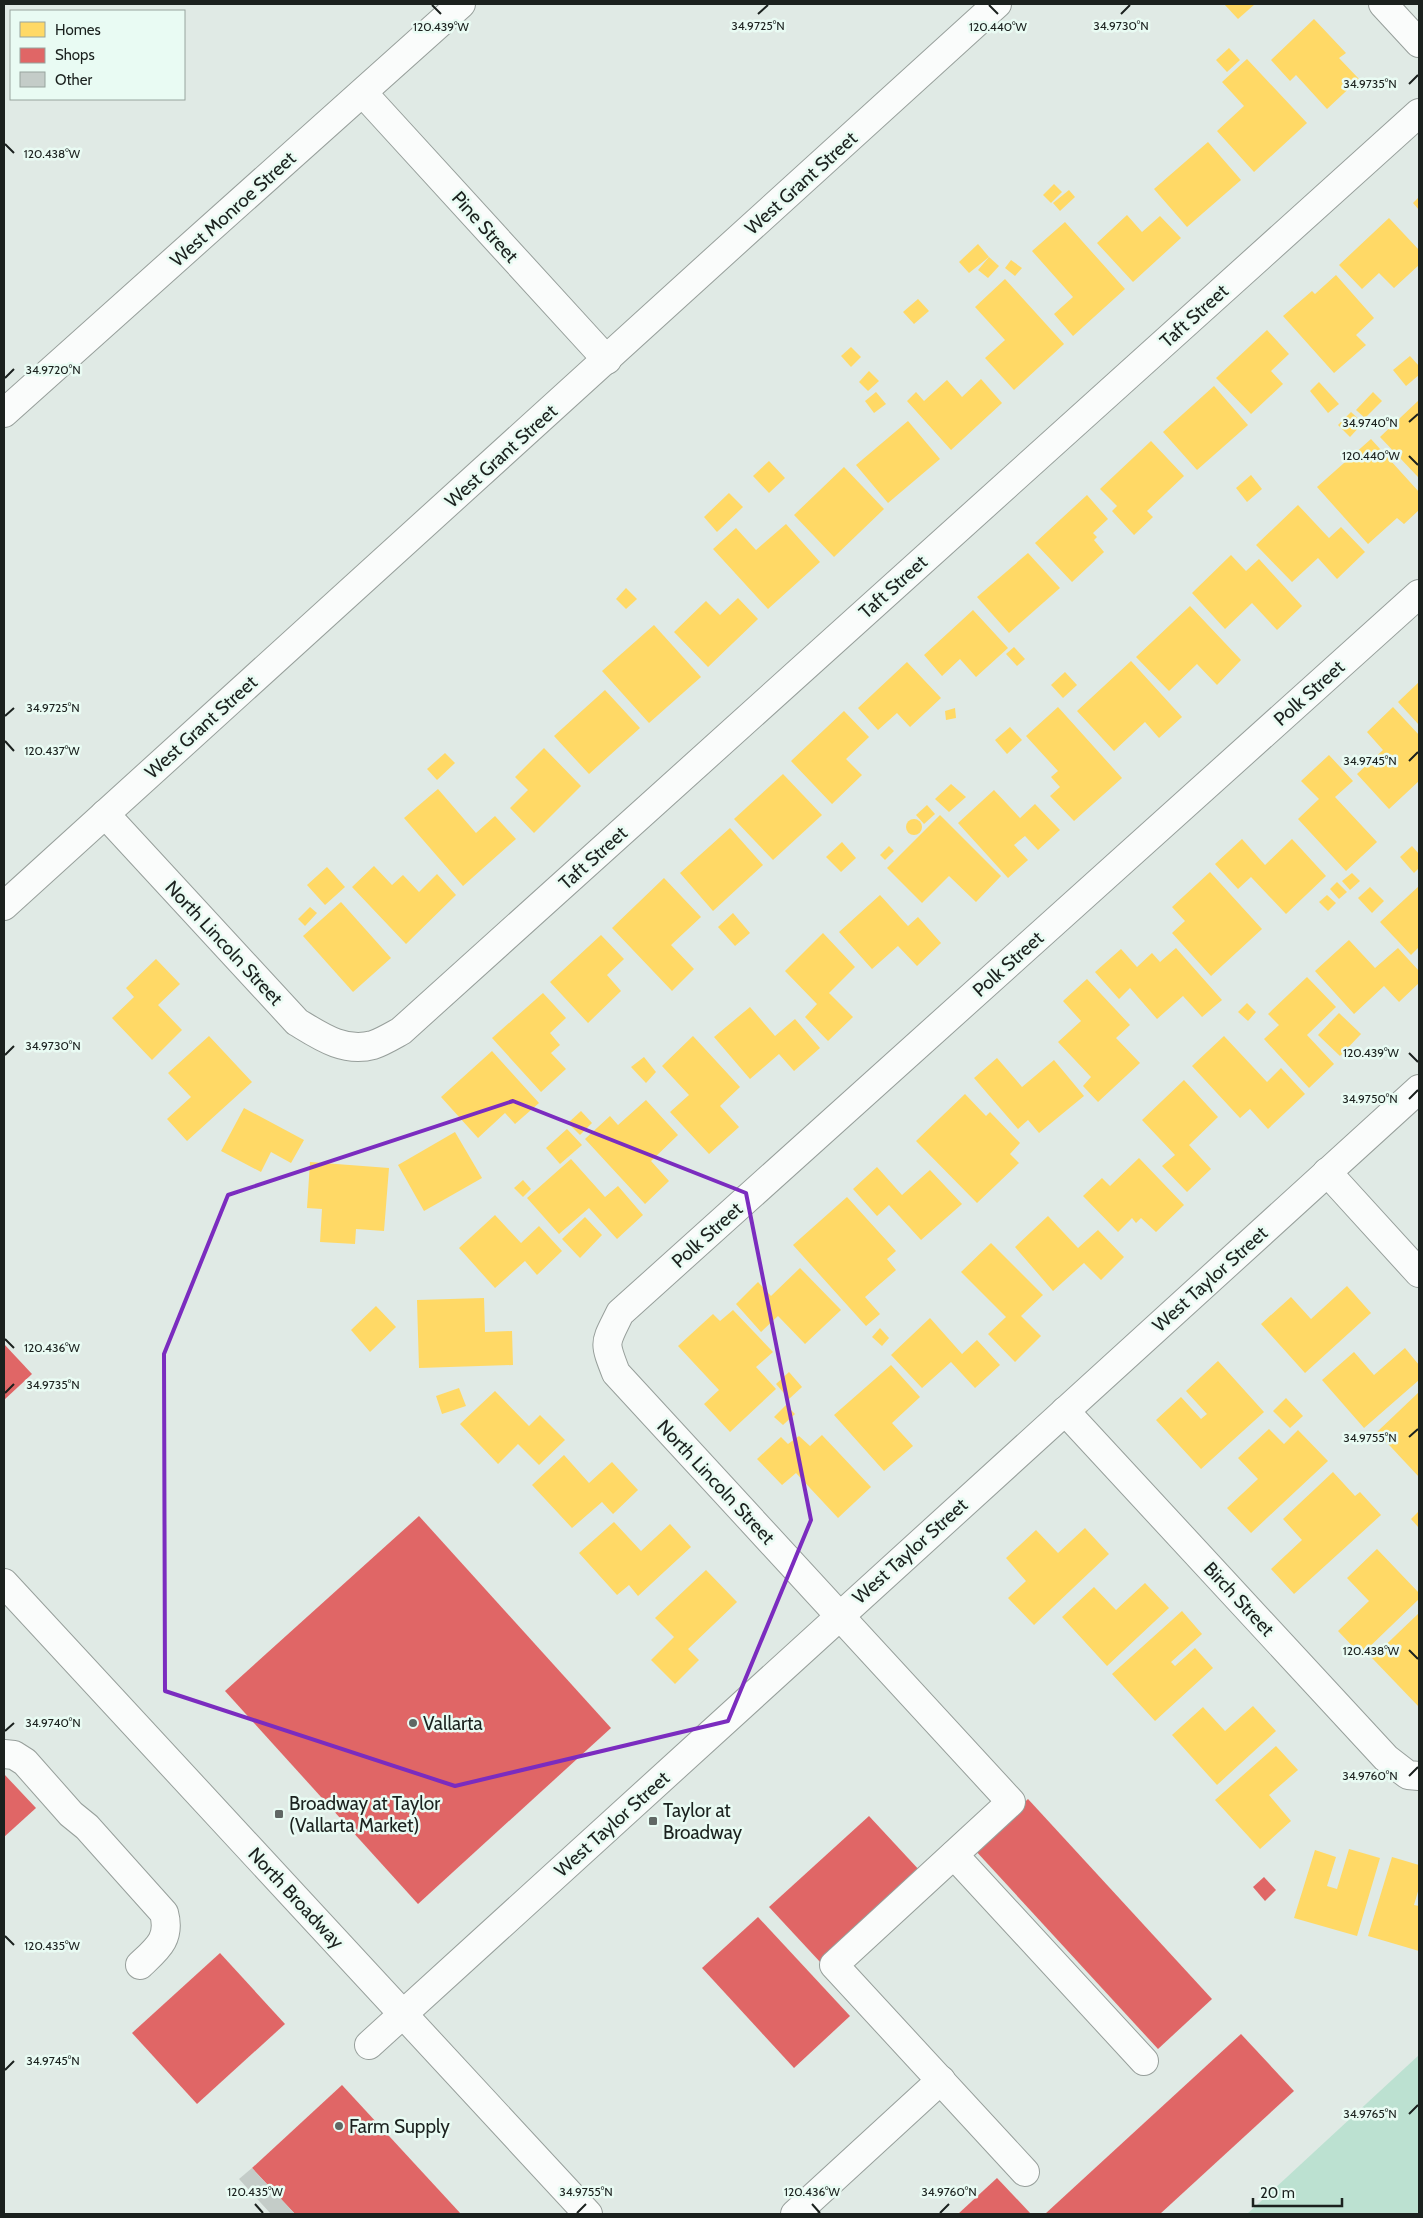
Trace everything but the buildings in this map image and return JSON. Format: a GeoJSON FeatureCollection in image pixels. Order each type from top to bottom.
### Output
{"type":"FeatureCollection","features":[{"type":"Feature","properties":{"kind":"street","name":"West Monroe Street"},"geometry":{"type":"LineString","coordinates":[[4,413],[461,4]]}},
{"type":"Feature","properties":{"kind":"street","name":"West Grant Street"},"geometry":{"type":"LineString","coordinates":[[4,906],[997,4]]}},
{"type":"Feature","properties":{"kind":"street"},"geometry":{"type":"LineString","coordinates":[[1383,4],[1419,43]]}},
{"type":"Feature","properties":{"kind":"street","name":"Pine Street"},"geometry":{"type":"LineString","coordinates":[[363,93],[607,360]]}},
{"type":"Feature","properties":{"kind":"street","name":"Taft Street"},"geometry":{"type":"LineString","coordinates":[[359,1047],[373,1045],[401,1031],[1419,113]]}},
{"type":"Feature","properties":{"kind":"street","name":"Polk Street"},"geometry":{"type":"LineString","coordinates":[[606,1342],[620,1313],[1419,594]]}},
{"type":"Feature","properties":{"kind":"street","name":"North Lincoln Street"},"geometry":{"type":"LineString","coordinates":[[105,814],[297,1022],[331,1043],[359,1047]]}},
{"type":"Feature","properties":{"kind":"street","name":"West Taylor Street"},"geometry":{"type":"LineString","coordinates":[[369,2045],[1419,1089]]}},
{"type":"Feature","properties":{"kind":"street"},"geometry":{"type":"LineString","coordinates":[[1327,1172],[1419,1273]]}},
{"type":"Feature","properties":{"kind":"street","name":"North Lincoln Street"},"geometry":{"type":"LineString","coordinates":[[606,1342],[616,1373],[1011,1802],[954,1855]]}},
{"type":"Feature","properties":{"kind":"street","name":"Birch Street"},"geometry":{"type":"LineString","coordinates":[[1065,1411],[1386,1758],[1408,1775],[1419,1776]]}},
{"type":"Feature","properties":{"kind":"street","name":"North Broadway"},"geometry":{"type":"LineString","coordinates":[[4,1583],[404,2015],[578,2211]]}},
{"type":"Feature","properties":{"kind":"street"},"geometry":{"type":"LineString","coordinates":[[4,1754],[14,1755],[24,1762],[71,1814],[94,1834],[164,1914],[167,1925],[164,1939],[140,1965]]}},
{"type":"Feature","properties":{"kind":"street"},"geometry":{"type":"LineString","coordinates":[[1025,2172],[834,1965],[954,1855],[1144,2061]]}},
{"type":"Feature","properties":{"kind":"street"},"geometry":{"type":"LineString","coordinates":[[796,2214],[941,2080]]}},
{"type":"Feature","properties":{"kind":"highlighted area"},"geometry":{"type":"Polygon","coordinates":[[[513,1101],[746,1193],[811,1520],[728,1721],[455,1786],[165,1691],[164,1354],[228,1195],[513,1101]]]}},
{"type":"Feature","properties":{"kind":"green space"},"geometry":{"type":"Polygon","coordinates":[[[1419,2055],[1419,2214],[1247,2214],[1419,2055]]]}},
{"type":"Feature","properties":{"kind":"place","name":"Vallarta"},"geometry":{"type":"Point","coordinates":[413,1723]}},
{"type":"Feature","properties":{"kind":"place","name":"Broadway at Taylor (Vallarta Market)"},"geometry":{"type":"Point","coordinates":[279,1814]}},
{"type":"Feature","properties":{"kind":"place","name":"Taylor at Broadway"},"geometry":{"type":"Point","coordinates":[653,1821]}},
{"type":"Feature","properties":{"kind":"place","name":"Farm Supply"},"geometry":{"type":"Point","coordinates":[339,2126]}}]}
